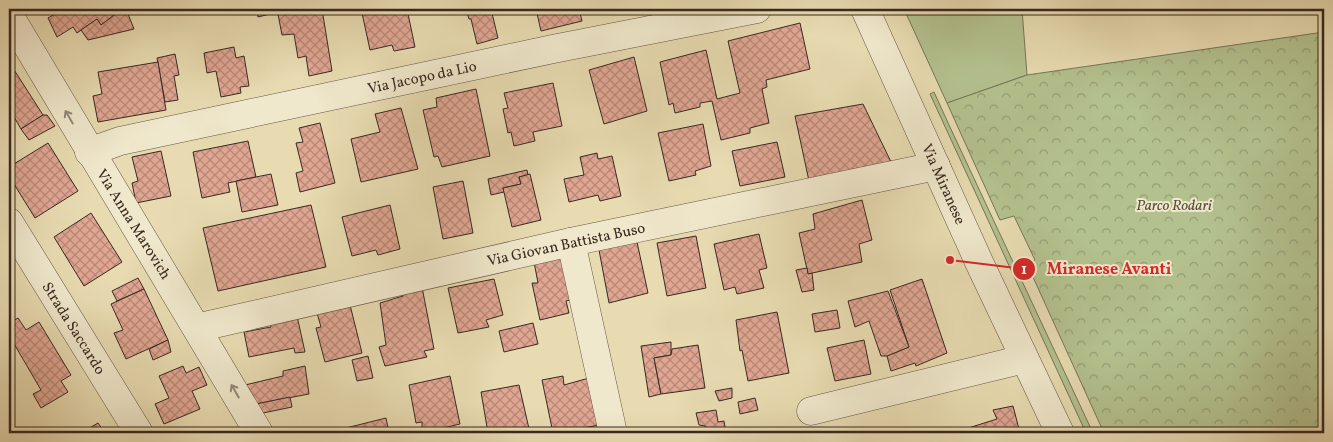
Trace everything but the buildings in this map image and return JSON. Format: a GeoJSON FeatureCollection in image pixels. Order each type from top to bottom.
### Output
{"type":"FeatureCollection","features":[{"type":"Feature","properties":{"kind":"street","name":"Via Jacopo da Lio"},"geometry":{"type":"LineString","coordinates":[[89,152],[120,141],[553,49],[757,9]]}},
{"type":"Feature","properties":{"kind":"street","name":"Via Miranese"},"geometry":{"type":"LineString","coordinates":[[865,9],[1024,359],[1060,433]]}},
{"type":"Feature","properties":{"kind":"street","name":"Via Anna Marovich"},"geometry":{"type":"LineString","coordinates":[[9,15],[89,152],[198,329],[259,433]]}},
{"type":"Feature","properties":{"kind":"street","name":"Via Giovan Battista Buso"},"geometry":{"type":"LineString","coordinates":[[198,329],[571,242],[936,166]]}},
{"type":"Feature","properties":{"kind":"street","name":"Strada Saccardo"},"geometry":{"type":"LineString","coordinates":[[9,222],[139,433]]}},
{"type":"Feature","properties":{"kind":"street"},"geometry":{"type":"LineString","coordinates":[[571,242],[613,433]]}},
{"type":"Feature","properties":{"kind":"street"},"geometry":{"type":"LineString","coordinates":[[811,411],[1024,359]]}},
{"type":"Feature","properties":{"kind":"green space"},"geometry":{"type":"Polygon","coordinates":[[[904,9],[1022,9],[1027,75],[947,103],[904,9]]]}},
{"type":"Feature","properties":{"kind":"green space","name":"Parco Rodari"},"geometry":{"type":"Polygon","coordinates":[[[1324,32],[1324,433],[1104,433],[1027,264],[1035,260],[1014,216],[1000,220],[947,103],[1027,75],[1324,32]]]}},
{"type":"Feature","properties":{"kind":"green space"},"geometry":{"type":"Polygon","coordinates":[[[934,92],[1093,433],[1086,433],[930,94],[934,92]]]}},
{"type":"Feature","properties":{"kind":"place","name":"Miranese Avanti"},"geometry":{"type":"Point","coordinates":[950,260]}}]}
